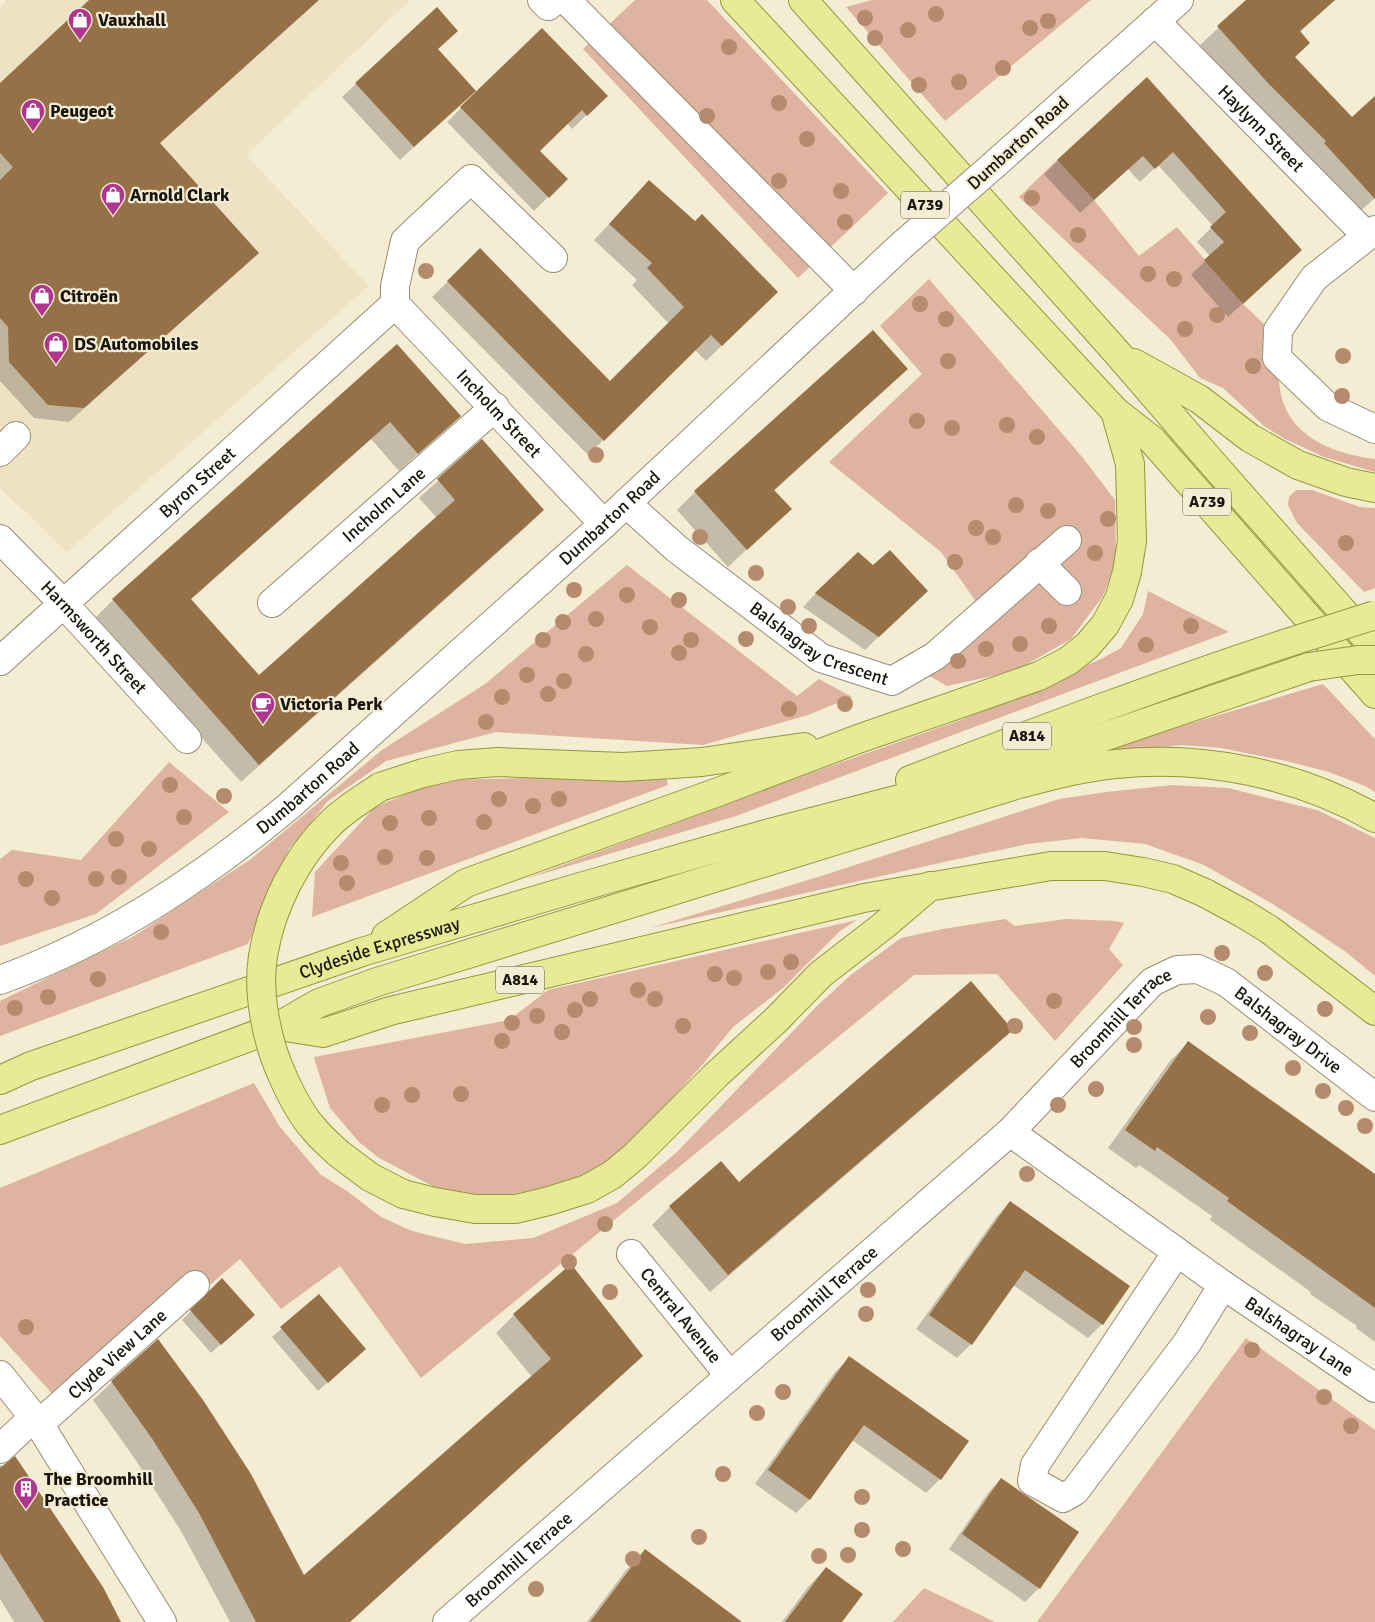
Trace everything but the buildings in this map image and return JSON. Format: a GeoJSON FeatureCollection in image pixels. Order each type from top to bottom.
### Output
{"type":"FeatureCollection","features":[{"type":"Feature","properties":{"kind":"main road","name":"A739"},"geometry":{"type":"LineString","coordinates":[[734,0],[1114,411],[1152,440],[1375,694]]}},
{"type":"Feature","properties":{"kind":"main road","name":"A739"},"geometry":{"type":"LineString","coordinates":[[803,0],[1120,355],[1206,457],[1375,648]]}},
{"type":"Feature","properties":{"kind":"main road"},"geometry":{"type":"LineString","coordinates":[[1120,355],[1199,398],[1250,438],[1298,465],[1346,482],[1375,488]]}},
{"type":"Feature","properties":{"kind":"main road"},"geometry":{"type":"LineString","coordinates":[[362,952],[466,883],[858,739],[1039,676],[1068,661],[1081,651],[1105,625],[1119,599],[1127,572],[1132,541],[1130,464],[1114,411]]}},
{"type":"Feature","properties":{"kind":"main road","name":"A814"},"geometry":{"type":"LineString","coordinates":[[766,834],[1075,718],[1290,642],[1375,615]]}},
{"type":"Feature","properties":{"kind":"main road"},"geometry":{"type":"LineString","coordinates":[[766,834],[977,777],[1071,748],[1309,667],[1358,660],[1375,660]]}},
{"type":"Feature","properties":{"kind":"main road"},"geometry":{"type":"LineString","coordinates":[[858,739],[702,762],[672,764],[623,767],[498,762],[458,765],[423,773],[380,788],[331,822],[305,853],[287,883],[272,920],[263,957],[262,993],[276,1062],[290,1093],[313,1128],[338,1153],[370,1177],[403,1194],[475,1209],[516,1209],[549,1202],[586,1189],[612,1175],[635,1156],[821,974],[932,885]]}},
{"type":"Feature","properties":{"kind":"main road"},"geometry":{"type":"LineString","coordinates":[[279,1026],[319,1003],[377,982],[1019,784],[1079,770],[1114,764],[1144,762],[1192,763],[1226,767],[1282,778],[1312,788],[1375,818]]}},
{"type":"Feature","properties":{"kind":"main road","name":"Clydeside Expressway"},"geometry":{"type":"LineString","coordinates":[[0,1080],[31,1066],[362,952],[766,834]]}},
{"type":"Feature","properties":{"kind":"main road","name":"A814"},"geometry":{"type":"LineString","coordinates":[[0,1130],[279,1026],[323,1033],[390,1011],[855,900],[932,885],[1051,866],[1105,866],[1143,872],[1173,879],[1205,893],[1270,930],[1375,1011]]}},
{"type":"Feature","properties":{"kind":"main road"},"geometry":{"type":"LineString","coordinates":[[0,1075],[31,1066]]}},
{"type":"Feature","properties":{"kind":"street"},"geometry":{"type":"LineString","coordinates":[[542,0],[548,6],[555,0]]}},
{"type":"Feature","properties":{"kind":"street"},"geometry":{"type":"LineString","coordinates":[[566,0],[854,291]]}},
{"type":"Feature","properties":{"kind":"street","name":"Dumbarton Road"},"geometry":{"type":"LineString","coordinates":[[0,980],[81,944],[148,910],[184,887],[289,806],[604,524],[901,246],[1179,0]]}},
{"type":"Feature","properties":{"kind":"street","name":"Haylynn Street"},"geometry":{"type":"LineString","coordinates":[[1155,21],[1371,233]]}},
{"type":"Feature","properties":{"kind":"street"},"geometry":{"type":"LineString","coordinates":[[395,304],[395,286],[405,241],[471,179],[553,258]]}},
{"type":"Feature","properties":{"kind":"street"},"geometry":{"type":"LineString","coordinates":[[1371,233],[1314,278],[1278,330],[1277,358],[1328,407],[1375,429]]}},
{"type":"Feature","properties":{"kind":"street","name":"Incholm Street"},"geometry":{"type":"LineString","coordinates":[[395,304],[495,407],[604,524]]}},
{"type":"Feature","properties":{"kind":"street","name":"Byron Street"},"geometry":{"type":"LineString","coordinates":[[0,661],[395,304]]}},
{"type":"Feature","properties":{"kind":"street","name":"Incholm Lane"},"geometry":{"type":"LineString","coordinates":[[272,603],[495,407]]}},
{"type":"Feature","properties":{"kind":"street","name":"Balshagray Crescent"},"geometry":{"type":"LineString","coordinates":[[626,503],[677,550],[821,658],[892,680],[935,656],[1039,562],[1067,540]]}},
{"type":"Feature","properties":{"kind":"street","name":"Harmsworth Street"},"geometry":{"type":"LineString","coordinates":[[0,539],[63,603],[187,739]]}},
{"type":"Feature","properties":{"kind":"street"},"geometry":{"type":"LineString","coordinates":[[1039,562],[1067,590]]}},
{"type":"Feature","properties":{"kind":"street","name":"Balshagray Drive"},"geometry":{"type":"LineString","coordinates":[[1198,969],[1226,982],[1375,1097]]}},
{"type":"Feature","properties":{"kind":"street","name":"Broomhill Terrace"},"geometry":{"type":"LineString","coordinates":[[447,1622],[1010,1132],[1152,982],[1177,970],[1198,969]]}},
{"type":"Feature","properties":{"kind":"street","name":"Balshagray Lane"},"geometry":{"type":"LineString","coordinates":[[1010,1132],[1224,1285],[1375,1388]]}},
{"type":"Feature","properties":{"kind":"street"},"geometry":{"type":"LineString","coordinates":[[1178,1252],[1035,1466],[1032,1481],[1063,1498],[1076,1491],[1187,1343],[1224,1285]]}},
{"type":"Feature","properties":{"kind":"street","name":"Central Avenue"},"geometry":{"type":"LineString","coordinates":[[631,1254],[730,1376]]}},
{"type":"Feature","properties":{"kind":"street","name":"Clyde View Lane"},"geometry":{"type":"LineString","coordinates":[[0,1449],[195,1285]]}},
{"type":"Feature","properties":{"kind":"street"},"geometry":{"type":"LineString","coordinates":[[0,1375],[36,1420],[162,1622]]}},
{"type":"Feature","properties":{"kind":"shaded area"},"geometry":{"type":"Polygon","coordinates":[[[6,0],[410,0],[246,155],[369,286],[67,552],[0,488],[0,8],[6,0]]]}},
{"type":"Feature","properties":{"kind":"shaded area"},"geometry":{"type":"Polygon","coordinates":[[[635,0],[707,0],[888,193],[798,278],[583,49],[635,0]]]}},
{"type":"Feature","properties":{"kind":"shaded area"},"geometry":{"type":"Polygon","coordinates":[[[872,0],[1091,0],[945,121],[846,7],[872,0]]]}},
{"type":"Feature","properties":{"kind":"shaded area"},"geometry":{"type":"Polygon","coordinates":[[[1057,160],[1094,200],[1139,256],[1177,227],[1243,304],[1287,346],[1279,379],[1282,398],[1288,413],[1298,426],[1310,437],[1340,452],[1375,459],[1375,472],[1324,457],[1285,439],[1264,426],[1223,388],[1200,378],[1171,340],[1019,197],[1057,160]]]}},
{"type":"Feature","properties":{"kind":"shaded area"},"geometry":{"type":"Polygon","coordinates":[[[929,279],[1083,458],[1115,500],[1116,560],[1103,596],[1071,639],[1015,671],[947,686],[926,674],[987,617],[941,552],[829,462],[922,374],[880,326],[929,279]]]}},
{"type":"Feature","properties":{"kind":"shaded area"},"geometry":{"type":"Polygon","coordinates":[[[1296,490],[1312,490],[1360,507],[1375,508],[1375,588],[1364,592],[1297,523],[1288,505],[1289,497],[1296,490]]]}},
{"type":"Feature","properties":{"kind":"shaded area"},"geometry":{"type":"Polygon","coordinates":[[[627,565],[797,696],[819,679],[852,697],[808,715],[703,745],[496,732],[386,761],[328,801],[289,849],[248,944],[0,1036],[0,1001],[134,936],[251,859],[382,750],[485,684],[627,565]]]}},
{"type":"Feature","properties":{"kind":"shaded area"},"geometry":{"type":"Polygon","coordinates":[[[1148,591],[1229,632],[736,816],[525,879],[958,721],[1101,659],[1121,648],[1143,614],[1148,591]]]}},
{"type":"Feature","properties":{"kind":"shaded area"},"geometry":{"type":"Polygon","coordinates":[[[1323,684],[1375,739],[1375,792],[1365,786],[1329,772],[1221,748],[1182,745],[1077,757],[1323,684]]]}},
{"type":"Feature","properties":{"kind":"shaded area"},"geometry":{"type":"Polygon","coordinates":[[[169,762],[229,812],[96,914],[0,946],[0,859],[12,850],[81,860],[169,762]]]}},
{"type":"Feature","properties":{"kind":"shaded area"},"geometry":{"type":"Polygon","coordinates":[[[666,775],[668,785],[312,917],[315,872],[375,807],[441,780],[666,775]]]}},
{"type":"Feature","properties":{"kind":"shaded area"},"geometry":{"type":"Polygon","coordinates":[[[1173,785],[1228,788],[1317,810],[1375,838],[1375,976],[1346,952],[1304,924],[1204,865],[1145,844],[1082,838],[1028,844],[650,928],[821,876],[1059,799],[1173,785]]]}},
{"type":"Feature","properties":{"kind":"shaded area"},"geometry":{"type":"Polygon","coordinates":[[[1005,919],[1015,926],[1066,919],[1124,923],[1109,949],[1123,965],[1055,1041],[997,974],[914,975],[421,1378],[340,1266],[281,1309],[240,1259],[66,1409],[0,1336],[0,1188],[254,1083],[280,1127],[321,1175],[347,1191],[381,1217],[412,1231],[465,1244],[533,1238],[617,1203],[677,1152],[818,1005],[852,974],[901,938],[1005,919]]]}},
{"type":"Feature","properties":{"kind":"shaded area"},"geometry":{"type":"Polygon","coordinates":[[[857,920],[840,931],[783,988],[733,1027],[703,1064],[649,1124],[613,1158],[579,1179],[545,1188],[496,1197],[469,1199],[442,1191],[379,1158],[359,1142],[330,1108],[315,1061],[314,1057],[509,1020],[548,990],[857,920]]]}},
{"type":"Feature","properties":{"kind":"shaded area"},"geometry":{"type":"Polygon","coordinates":[[[1246,1338],[1375,1430],[1375,1622],[1037,1622],[1246,1338]]]}},
{"type":"Feature","properties":{"kind":"shaded area"},"geometry":{"type":"Polygon","coordinates":[[[924,1588],[995,1622],[893,1622],[924,1588]]]}},
{"type":"Feature","properties":{"kind":"place","name":"Vauxhall"},"geometry":{"type":"Point","coordinates":[80,41]}},
{"type":"Feature","properties":{"kind":"place","name":"Peugeot"},"geometry":{"type":"Point","coordinates":[33,132]}},
{"type":"Feature","properties":{"kind":"place","name":"Arnold Clark"},"geometry":{"type":"Point","coordinates":[113,216]}},
{"type":"Feature","properties":{"kind":"place","name":"Citroën"},"geometry":{"type":"Point","coordinates":[42,317]}},
{"type":"Feature","properties":{"kind":"place","name":"DS Automobiles"},"geometry":{"type":"Point","coordinates":[56,365]}},
{"type":"Feature","properties":{"kind":"place","name":"Victoria Perk"},"geometry":{"type":"Point","coordinates":[263,725]}},
{"type":"Feature","properties":{"kind":"place","name":"The Broomhill Practice"},"geometry":{"type":"Point","coordinates":[26,1510]}}]}
